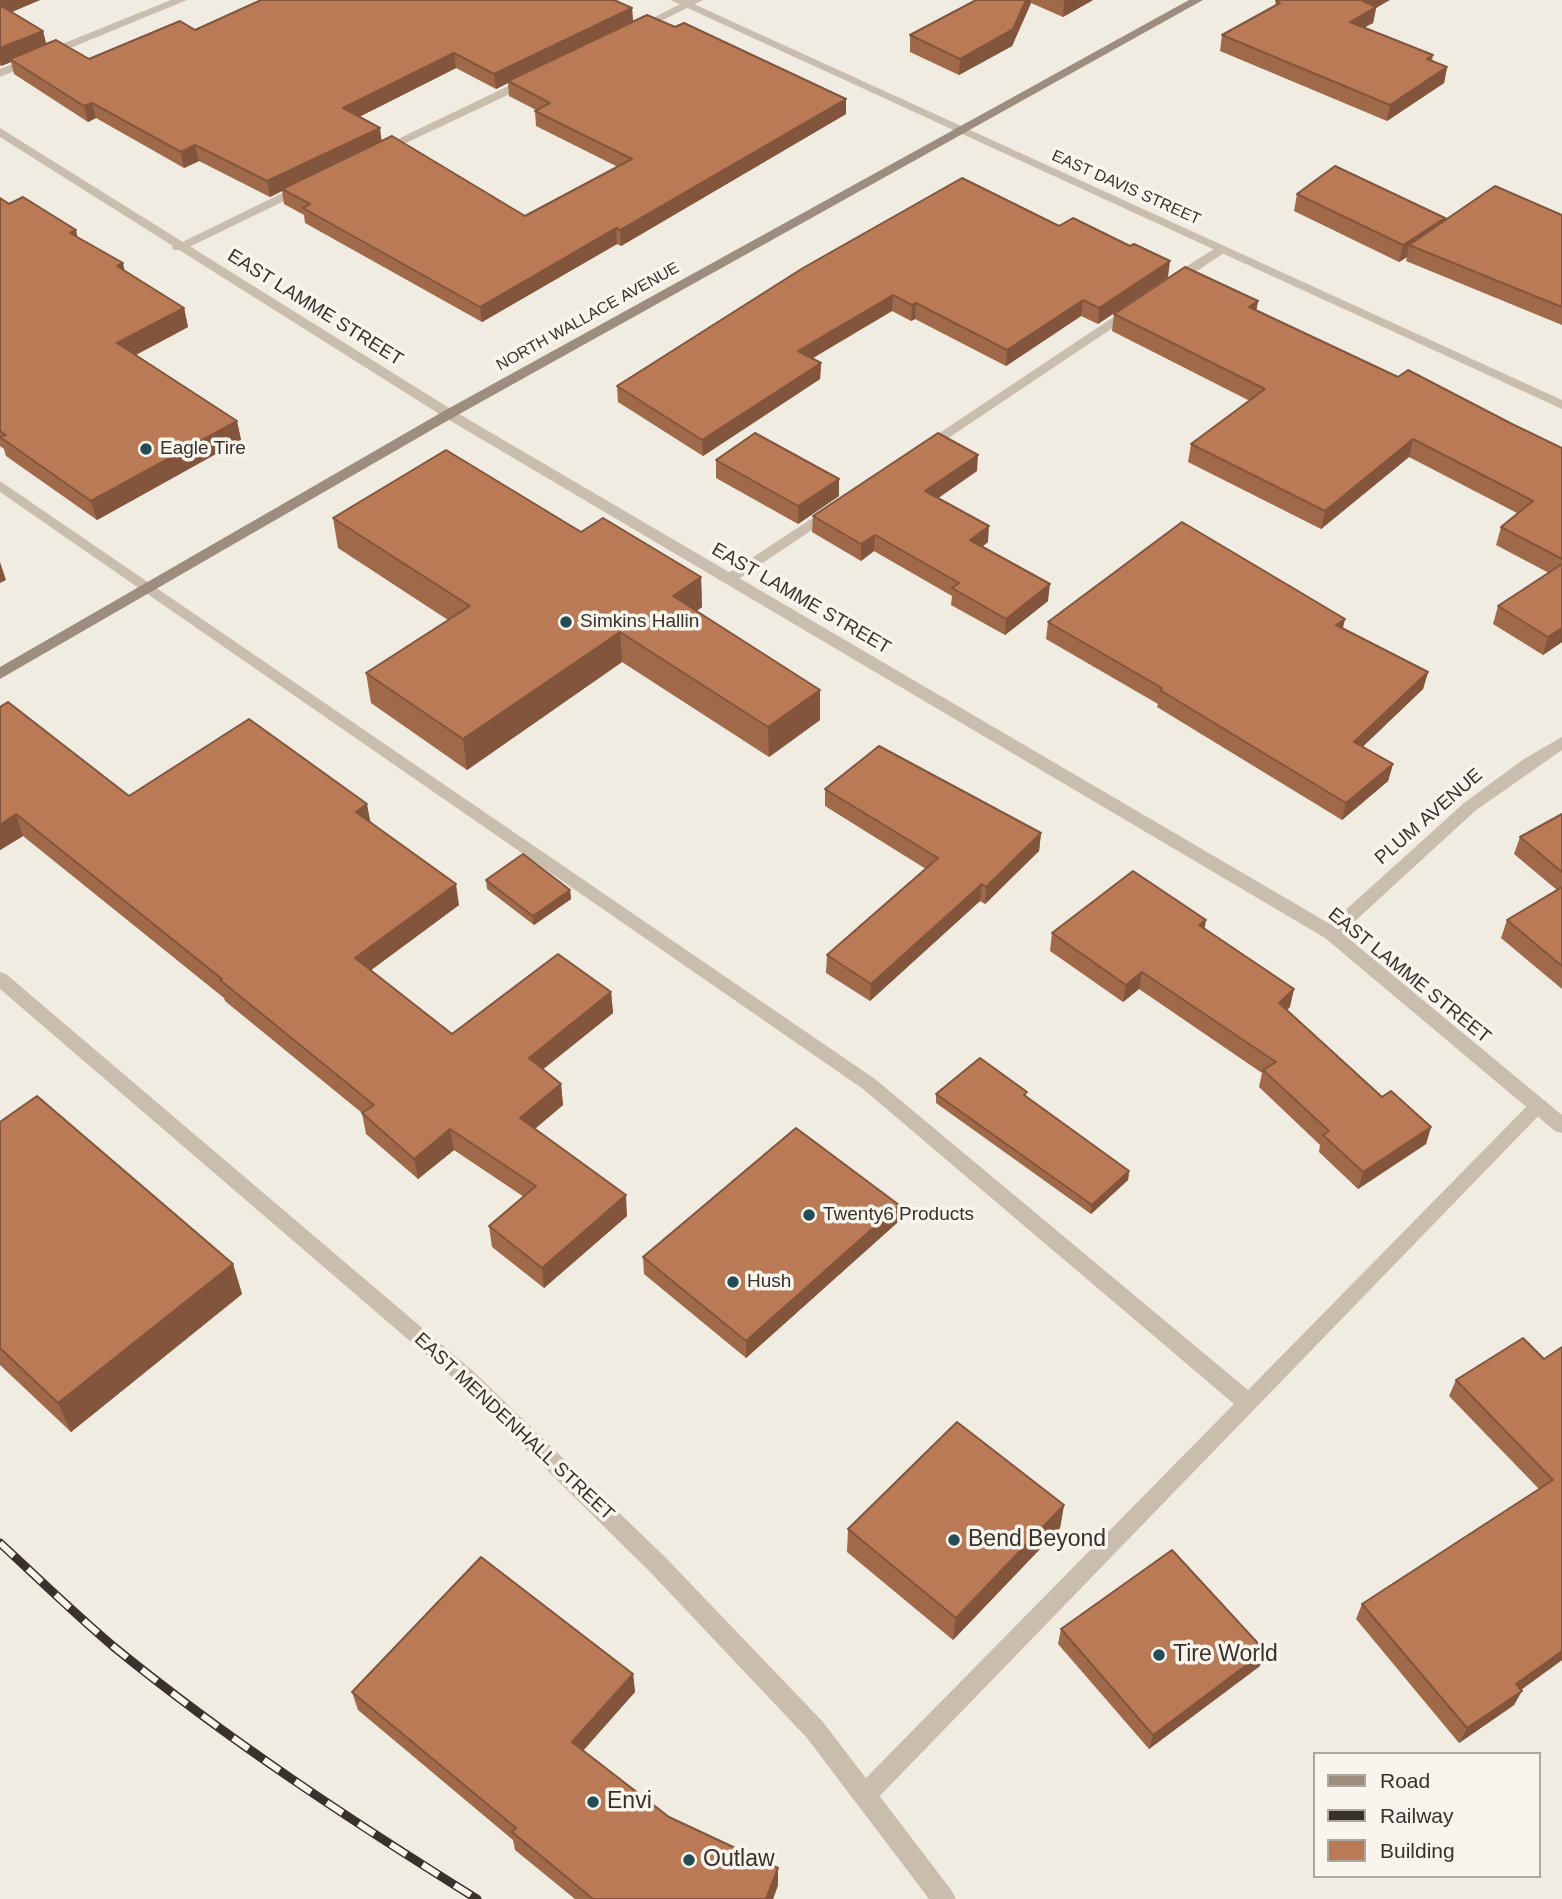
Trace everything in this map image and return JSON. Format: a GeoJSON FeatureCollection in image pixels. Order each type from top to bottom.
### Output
{"type":"FeatureCollection","features":[{"type":"Feature","properties":{"kind":"street"},"geometry":{"type":"LineString","coordinates":[[0,73],[181,0]]}},
{"type":"Feature","properties":{"kind":"street","name":"NORTH WALLACE AVENUE"},"geometry":{"type":"LineString","coordinates":[[0,674],[449,414],[1197,0]]}},
{"type":"Feature","properties":{"kind":"street"},"geometry":{"type":"LineString","coordinates":[[625,34],[687,2]]}},
{"type":"Feature","properties":{"kind":"street","name":"EAST DAVIS STREET"},"geometry":{"type":"LineString","coordinates":[[687,2],[960,132],[1562,405]]}},
{"type":"Feature","properties":{"kind":"street"},"geometry":{"type":"LineString","coordinates":[[364,158],[538,76]]}},
{"type":"Feature","properties":{"kind":"street","name":"EAST LAMME STREET"},"geometry":{"type":"LineString","coordinates":[[0,132],[178,247],[449,414],[1331,933],[1562,1126]]}},
{"type":"Feature","properties":{"kind":"street"},"geometry":{"type":"LineString","coordinates":[[178,247],[315,182]]}},
{"type":"Feature","properties":{"kind":"street"},"geometry":{"type":"LineString","coordinates":[[912,457],[1219,250]]}},
{"type":"Feature","properties":{"kind":"street"},"geometry":{"type":"LineString","coordinates":[[0,485],[869,1084],[1248,1403]]}},
{"type":"Feature","properties":{"kind":"street"},"geometry":{"type":"LineString","coordinates":[[729,579],[843,503]]}},
{"type":"Feature","properties":{"kind":"street","name":"PLUM AVENUE"},"geometry":{"type":"LineString","coordinates":[[1331,933],[1462,812],[1536,758],[1562,743]]}},
{"type":"Feature","properties":{"kind":"street","name":"EAST MENDENHALL STREET"},"geometry":{"type":"LineString","coordinates":[[0,979],[467,1378],[680,1587],[815,1730],[944,1899]]}},
{"type":"Feature","properties":{"kind":"street"},"geometry":{"type":"LineString","coordinates":[[865,1795],[1539,1106]]}},
{"type":"Feature","properties":{"kind":"building"},"geometry":{"type":"Polygon","coordinates":[[[261,0],[614,0],[632,8],[494,74],[454,53],[343,108],[380,128],[267,181],[195,145],[181,152],[92,103],[84,106],[10,59],[56,40],[89,59],[180,21],[195,30],[261,0]]]}},
{"type":"Feature","properties":{"kind":"building"},"geometry":{"type":"Polygon","coordinates":[[[976,0],[1026,0],[1013,29],[960,59],[910,35],[976,0]]]}},
{"type":"Feature","properties":{"kind":"building"},"geometry":{"type":"Polygon","coordinates":[[[1365,0],[1363,1],[1376,7],[1350,22],[1433,55],[1427,59],[1447,67],[1390,105],[1222,35],[1280,3],[1276,1],[1365,0]]]}},
{"type":"Feature","properties":{"kind":"building"},"geometry":{"type":"Polygon","coordinates":[[[0,5],[43,31],[0,48],[0,5]]]}},
{"type":"Feature","properties":{"kind":"building"},"geometry":{"type":"Polygon","coordinates":[[[647,15],[675,27],[684,23],[846,99],[620,230],[616,228],[480,307],[303,208],[310,204],[282,189],[392,136],[525,216],[632,159],[535,111],[550,103],[508,81],[647,15]]]}},
{"type":"Feature","properties":{"kind":"building"},"geometry":{"type":"Polygon","coordinates":[[[1335,166],[1445,218],[1403,245],[1297,194],[1335,166]]]}},
{"type":"Feature","properties":{"kind":"building"},"geometry":{"type":"Polygon","coordinates":[[[962,178],[1059,226],[1073,218],[1130,246],[1134,244],[1170,261],[1099,308],[1083,300],[1007,350],[916,303],[912,305],[893,295],[798,351],[821,363],[702,440],[617,386],[803,268],[962,178]]]}},
{"type":"Feature","properties":{"kind":"building"},"geometry":{"type":"Polygon","coordinates":[[[1495,186],[1562,215],[1562,307],[1409,245],[1495,186]]]}},
{"type":"Feature","properties":{"kind":"building"},"geometry":{"type":"Polygon","coordinates":[[[23,197],[76,230],[70,233],[123,263],[117,266],[184,308],[117,343],[237,421],[91,501],[0,437],[6,435],[0,431],[0,198],[9,204],[23,197]]]}},
{"type":"Feature","properties":{"kind":"building"},"geometry":{"type":"Polygon","coordinates":[[[1185,267],[1258,301],[1249,307],[1398,377],[1408,370],[1562,448],[1562,559],[1501,527],[1533,501],[1413,439],[1325,511],[1191,444],[1265,389],[1114,314],[1185,267]]]}},
{"type":"Feature","properties":{"kind":"building"},"geometry":{"type":"Polygon","coordinates":[[[755,433],[839,479],[798,506],[716,460],[755,433]]]}},
{"type":"Feature","properties":{"kind":"building"},"geometry":{"type":"Polygon","coordinates":[[[938,433],[978,455],[925,491],[989,526],[970,540],[1050,584],[1006,619],[952,588],[959,583],[875,535],[861,544],[813,516],[938,433]]]}},
{"type":"Feature","properties":{"kind":"building","name":"Simkins Hallin"},"geometry":{"type":"Polygon","coordinates":[[[446,450],[581,532],[603,518],[701,577],[673,596],[820,690],[768,727],[620,632],[463,739],[366,673],[470,606],[333,518],[446,450]]]}},
{"type":"Feature","properties":{"kind":"building"},"geometry":{"type":"Polygon","coordinates":[[[1182,522],[1345,619],[1336,625],[1428,672],[1354,742],[1393,764],[1346,803],[1160,690],[1162,688],[1048,622],[1182,522]]]}},
{"type":"Feature","properties":{"kind":"building"},"geometry":{"type":"Polygon","coordinates":[[[1562,564],[1562,628],[1548,637],[1498,606],[1562,564]]]}},
{"type":"Feature","properties":{"kind":"building"},"geometry":{"type":"Polygon","coordinates":[[[8,702],[129,796],[249,719],[367,804],[356,812],[456,884],[355,958],[452,1034],[558,954],[611,992],[529,1058],[561,1084],[520,1118],[626,1195],[542,1268],[489,1226],[536,1186],[450,1129],[414,1159],[362,1113],[374,1105],[220,980],[222,979],[16,814],[0,825],[0,707],[8,702]]]}},
{"type":"Feature","properties":{"kind":"building"},"geometry":{"type":"Polygon","coordinates":[[[879,746],[1041,833],[986,887],[982,884],[871,984],[827,955],[938,858],[825,789],[879,746]]]}},
{"type":"Feature","properties":{"kind":"building"},"geometry":{"type":"Polygon","coordinates":[[[1562,814],[1562,872],[1520,837],[1562,814]]]}},
{"type":"Feature","properties":{"kind":"building"},"geometry":{"type":"Polygon","coordinates":[[[523,854],[570,890],[533,916],[486,880],[523,854]]]}},
{"type":"Feature","properties":{"kind":"building"},"geometry":{"type":"Polygon","coordinates":[[[1133,871],[1206,920],[1199,925],[1294,989],[1279,1003],[1382,1097],[1391,1091],[1431,1127],[1363,1172],[1323,1135],[1329,1131],[1263,1070],[1276,1062],[1142,972],[1126,985],[1052,933],[1133,871]]]}},
{"type":"Feature","properties":{"kind":"building"},"geometry":{"type":"Polygon","coordinates":[[[1562,887],[1562,966],[1507,920],[1562,887]]]}},
{"type":"Feature","properties":{"kind":"building"},"geometry":{"type":"Polygon","coordinates":[[[980,1058],[1027,1092],[1024,1095],[1129,1171],[1092,1205],[936,1094],[980,1058]]]}},
{"type":"Feature","properties":{"kind":"building"},"geometry":{"type":"Polygon","coordinates":[[[37,1096],[233,1264],[58,1403],[0,1348],[0,1122],[37,1096]]]}},
{"type":"Feature","properties":{"kind":"building"},"geometry":{"type":"Polygon","coordinates":[[[796,1128],[899,1205],[746,1341],[643,1257],[796,1128]]]}},
{"type":"Feature","properties":{"kind":"building"},"geometry":{"type":"Polygon","coordinates":[[[1523,1338],[1544,1359],[1562,1347],[1562,1651],[1516,1684],[1522,1691],[1467,1728],[1362,1604],[1553,1480],[1456,1380],[1523,1338]]]}},
{"type":"Feature","properties":{"kind":"building","name":"Bend Beyond"},"geometry":{"type":"Polygon","coordinates":[[[957,1422],[1064,1505],[956,1618],[848,1529],[957,1422]]]}},
{"type":"Feature","properties":{"kind":"building","name":"Tire World"},"geometry":{"type":"Polygon","coordinates":[[[1172,1550],[1265,1651],[1153,1735],[1061,1629],[1172,1550]]]}},
{"type":"Feature","properties":{"kind":"building"},"geometry":{"type":"Polygon","coordinates":[[[481,1557],[633,1674],[572,1742],[669,1817],[778,1868],[766,1899],[593,1899],[512,1832],[516,1828],[352,1692],[481,1557]]]}},
{"type":"Feature","properties":{"kind":"railway"},"geometry":{"type":"LineString","coordinates":[[0,1543],[114,1647],[201,1715],[337,1810],[477,1899]]}},
{"type":"Feature","properties":{"kind":"place","name":"Eagle Tire"},"geometry":{"type":"Point","coordinates":[146,449]}},
{"type":"Feature","properties":{"kind":"place","name":"Simkins Hallin"},"geometry":{"type":"Point","coordinates":[566,622]}},
{"type":"Feature","properties":{"kind":"place","name":"Twenty6 Products"},"geometry":{"type":"Point","coordinates":[809,1215]}},
{"type":"Feature","properties":{"kind":"place","name":"Hush"},"geometry":{"type":"Point","coordinates":[733,1282]}},
{"type":"Feature","properties":{"kind":"place","name":"Bend Beyond"},"geometry":{"type":"Point","coordinates":[954,1540]}},
{"type":"Feature","properties":{"kind":"place","name":"Tire World"},"geometry":{"type":"Point","coordinates":[1159,1655]}},
{"type":"Feature","properties":{"kind":"place","name":"Envi"},"geometry":{"type":"Point","coordinates":[593,1802]}},
{"type":"Feature","properties":{"kind":"place","name":"Outlaw"},"geometry":{"type":"Point","coordinates":[689,1860]}}]}
